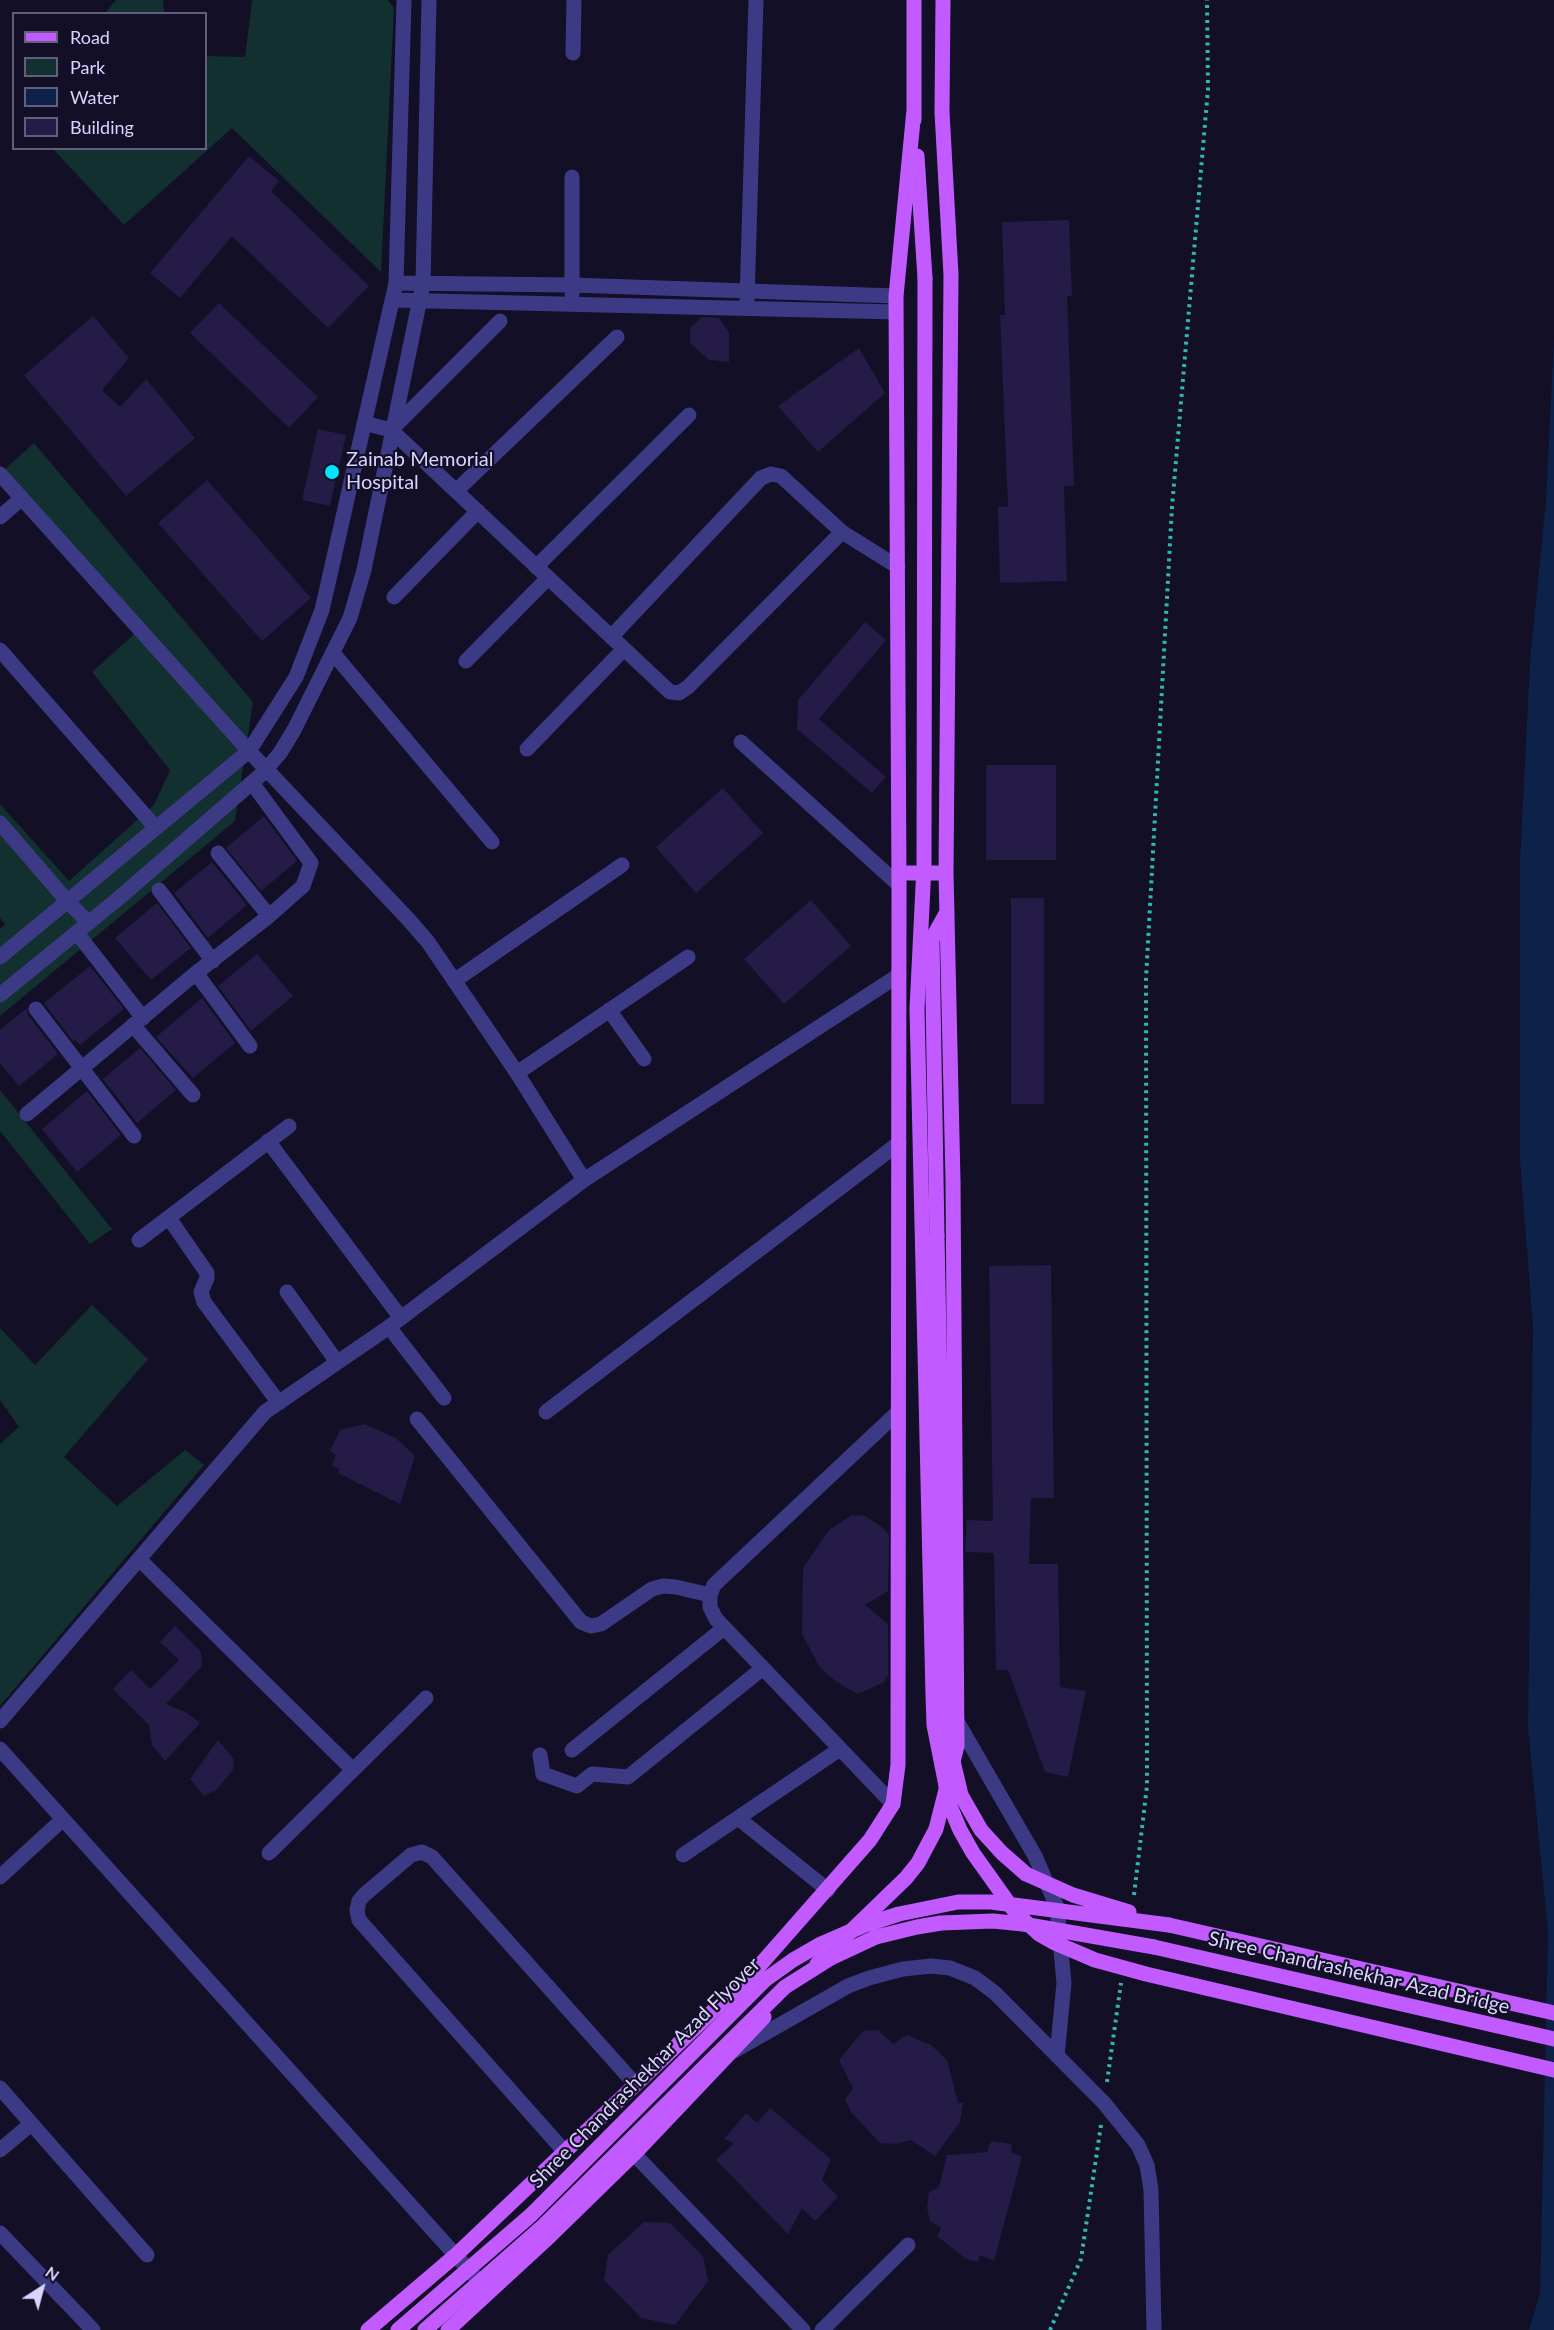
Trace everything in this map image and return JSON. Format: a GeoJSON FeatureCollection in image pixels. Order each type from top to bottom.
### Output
{"type":"FeatureCollection","features":[{"type":"Feature","properties":{"kind":"main road"},"geometry":{"type":"LineString","coordinates":[[914,0],[914,110],[925,278],[924,866],[917,1009],[934,1725],[950,1806],[973,1853],[1015,1912],[1039,1934],[1053,1942],[1095,1960],[1146,1974],[1554,2070]]}},
{"type":"Feature","properties":{"kind":"main road"},"geometry":{"type":"LineString","coordinates":[[448,2330],[550,2236],[634,2154],[784,1995],[906,1878],[918,1863],[936,1829],[957,1746],[953,1181],[946,873],[951,299],[942,112],[944,0]]}},
{"type":"Feature","properties":{"kind":"main road"},"geometry":{"type":"LineString","coordinates":[[368,2330],[456,2254],[753,1972],[870,1840],[893,1804],[898,1765],[899,879],[896,296],[914,110]]}},
{"type":"Feature","properties":{"kind":"main road"},"geometry":{"type":"LineString","coordinates":[[899,879],[946,873]]}},
{"type":"Feature","properties":{"kind":"main road"},"geometry":{"type":"LineString","coordinates":[[947,912],[932,939],[946,1694],[949,1744],[961,1795],[981,1830],[1026,1874],[1073,1895],[1169,1925]]}},
{"type":"Feature","properties":{"kind":"main road","name":"Shree Chandrashekhar Azad Flyover"},"geometry":{"type":"LineString","coordinates":[[398,2330],[531,2215],[765,1980],[819,1945],[865,1925],[899,1914],[958,1902],[991,1902],[1169,1925]]}},
{"type":"Feature","properties":{"kind":"main road","name":"Shree Chandrashekhar Azad Flyover"},"geometry":{"type":"LineString","coordinates":[[425,2330],[541,2228],[785,1987],[831,1958],[876,1937],[917,1926],[993,1921],[1023,1924],[1154,1947]]}},
{"type":"Feature","properties":{"kind":"main road","name":"Shree Chandrashekhar Azad Bridge"},"geometry":{"type":"LineString","coordinates":[[1169,1925],[1554,2013]]}},
{"type":"Feature","properties":{"kind":"main road","name":"Shree Chandrashekhar Azad Bridge"},"geometry":{"type":"LineString","coordinates":[[1154,1947],[1554,2039]]}},
{"type":"Feature","properties":{"kind":"street"},"geometry":{"type":"LineString","coordinates":[[0,957],[249,751],[296,677],[322,610],[396,283],[404,0]]}},
{"type":"Feature","properties":{"kind":"street"},"geometry":{"type":"LineString","coordinates":[[0,995],[77,933],[267,768],[280,753],[294,729],[333,653],[359,593],[423,284],[429,0]]}},
{"type":"Feature","properties":{"kind":"street"},"geometry":{"type":"LineString","coordinates":[[573,53],[574,0]]}},
{"type":"Feature","properties":{"kind":"street"},"geometry":{"type":"LineString","coordinates":[[748,309],[756,0]]}},
{"type":"Feature","properties":{"kind":"street"},"geometry":{"type":"LineString","coordinates":[[572,177],[572,304]]}},
{"type":"Feature","properties":{"kind":"street"},"geometry":{"type":"LineString","coordinates":[[396,283],[572,285],[896,296]]}},
{"type":"Feature","properties":{"kind":"street"},"geometry":{"type":"LineString","coordinates":[[392,300],[896,312]]}},
{"type":"Feature","properties":{"kind":"street"},"geometry":{"type":"LineString","coordinates":[[391,430],[500,321]]}},
{"type":"Feature","properties":{"kind":"street"},"geometry":{"type":"LineString","coordinates":[[456,491],[617,337]]}},
{"type":"Feature","properties":{"kind":"street"},"geometry":{"type":"LineString","coordinates":[[536,567],[689,415]]}},
{"type":"Feature","properties":{"kind":"street"},"geometry":{"type":"LineString","coordinates":[[363,423],[391,430],[670,692],[679,693],[688,687],[842,532]]}},
{"type":"Feature","properties":{"kind":"street"},"geometry":{"type":"LineString","coordinates":[[0,474],[249,751],[409,920],[518,1073],[584,1180]]}},
{"type":"Feature","properties":{"kind":"street"},"geometry":{"type":"LineString","coordinates":[[611,637],[761,478],[771,474],[781,476],[842,532],[898,567]]}},
{"type":"Feature","properties":{"kind":"street"},"geometry":{"type":"LineString","coordinates":[[0,517],[22,498]]}},
{"type":"Feature","properties":{"kind":"street"},"geometry":{"type":"LineString","coordinates":[[394,597],[478,511]]}},
{"type":"Feature","properties":{"kind":"street"},"geometry":{"type":"LineString","coordinates":[[466,661],[548,578]]}},
{"type":"Feature","properties":{"kind":"street"},"geometry":{"type":"LineString","coordinates":[[527,749],[624,649]]}},
{"type":"Feature","properties":{"kind":"street"},"geometry":{"type":"LineString","coordinates":[[0,650],[156,828]]}},
{"type":"Feature","properties":{"kind":"street"},"geometry":{"type":"LineString","coordinates":[[333,653],[492,842]]}},
{"type":"Feature","properties":{"kind":"street"},"geometry":{"type":"LineString","coordinates":[[741,742],[899,879]]}},
{"type":"Feature","properties":{"kind":"street"},"geometry":{"type":"LineString","coordinates":[[27,1114],[303,886],[311,862],[252,783]]}},
{"type":"Feature","properties":{"kind":"street"},"geometry":{"type":"LineString","coordinates":[[0,823],[68,902],[89,922]]}},
{"type":"Feature","properties":{"kind":"street"},"geometry":{"type":"LineString","coordinates":[[218,853],[269,916]]}},
{"type":"Feature","properties":{"kind":"street"},"geometry":{"type":"LineString","coordinates":[[454,981],[622,865]]}},
{"type":"Feature","properties":{"kind":"street"},"geometry":{"type":"LineString","coordinates":[[159,890],[213,961]]}},
{"type":"Feature","properties":{"kind":"street"},"geometry":{"type":"LineString","coordinates":[[77,933],[138,1022],[193,1095]]}},
{"type":"Feature","properties":{"kind":"street"},"geometry":{"type":"LineString","coordinates":[[518,1073],[688,957]]}},
{"type":"Feature","properties":{"kind":"street"},"geometry":{"type":"LineString","coordinates":[[196,973],[250,1046]]}},
{"type":"Feature","properties":{"kind":"street"},"geometry":{"type":"LineString","coordinates":[[0,1721],[265,1412],[395,1322],[584,1180],[899,975]]}},
{"type":"Feature","properties":{"kind":"street"},"geometry":{"type":"LineString","coordinates":[[36,1009],[134,1137]]}},
{"type":"Feature","properties":{"kind":"street"},"geometry":{"type":"LineString","coordinates":[[609,1010],[644,1059]]}},
{"type":"Feature","properties":{"kind":"street"},"geometry":{"type":"LineString","coordinates":[[139,1240],[289,1126]]}},
{"type":"Feature","properties":{"kind":"street"},"geometry":{"type":"LineString","coordinates":[[268,1141],[395,1322],[444,1398]]}},
{"type":"Feature","properties":{"kind":"street"},"geometry":{"type":"LineString","coordinates":[[546,1412],[899,1143]]}},
{"type":"Feature","properties":{"kind":"street"},"geometry":{"type":"LineString","coordinates":[[169,1218],[207,1273],[201,1292],[204,1302],[279,1403]]}},
{"type":"Feature","properties":{"kind":"street"},"geometry":{"type":"LineString","coordinates":[[287,1292],[337,1362]]}},
{"type":"Feature","properties":{"kind":"street"},"geometry":{"type":"LineString","coordinates":[[893,1804],[724,1628],[713,1613],[710,1595],[714,1585],[898,1412]]}},
{"type":"Feature","properties":{"kind":"street"},"geometry":{"type":"LineString","coordinates":[[417,1419],[581,1622],[591,1626],[601,1624],[652,1589],[663,1586],[710,1595]]}},
{"type":"Feature","properties":{"kind":"street"},"geometry":{"type":"LineString","coordinates":[[139,1559],[352,1770]]}},
{"type":"Feature","properties":{"kind":"street"},"geometry":{"type":"LineString","coordinates":[[572,1750],[724,1628]]}},
{"type":"Feature","properties":{"kind":"street"},"geometry":{"type":"LineString","coordinates":[[540,1755],[543,1774],[577,1786],[592,1774],[628,1777],[763,1668]]}},
{"type":"Feature","properties":{"kind":"street"},"geometry":{"type":"LineString","coordinates":[[269,1853],[426,1698]]}},
{"type":"Feature","properties":{"kind":"street"},"geometry":{"type":"LineString","coordinates":[[958,1723],[1035,1856],[1058,1907],[1064,1983],[1057,2056]]}},
{"type":"Feature","properties":{"kind":"street"},"geometry":{"type":"LineString","coordinates":[[0,1749],[489,2293]]}},
{"type":"Feature","properties":{"kind":"street"},"geometry":{"type":"LineString","coordinates":[[683,1855],[840,1749]]}},
{"type":"Feature","properties":{"kind":"street"},"geometry":{"type":"LineString","coordinates":[[738,1818],[828,1890]]}},
{"type":"Feature","properties":{"kind":"street"},"geometry":{"type":"LineString","coordinates":[[0,1877],[62,1820]]}},
{"type":"Feature","properties":{"kind":"street"},"geometry":{"type":"LineString","coordinates":[[565,2152],[359,1920],[357,1910],[363,1895],[411,1855],[422,1852],[432,1857],[635,2084]]}},
{"type":"Feature","properties":{"kind":"street"},"geometry":{"type":"LineString","coordinates":[[731,2053],[848,1986],[903,1968],[931,1966],[950,1968],[975,1978],[995,1993],[1104,2103],[1138,2145],[1147,2165],[1151,2190],[1154,2330]]}},
{"type":"Feature","properties":{"kind":"street"},"geometry":{"type":"LineString","coordinates":[[0,2088],[147,2255]]}},
{"type":"Feature","properties":{"kind":"street"},"geometry":{"type":"LineString","coordinates":[[0,2150],[31,2124]]}},
{"type":"Feature","properties":{"kind":"street"},"geometry":{"type":"LineString","coordinates":[[634,2154],[803,2330]]}},
{"type":"Feature","properties":{"kind":"street"},"geometry":{"type":"LineString","coordinates":[[0,2233],[93,2330]]}},
{"type":"Feature","properties":{"kind":"street"},"geometry":{"type":"LineString","coordinates":[[822,2330],[908,2246]]}},
{"type":"Feature","properties":{"kind":"path"},"geometry":{"type":"LineString","coordinates":[[1133,1903],[1147,1786],[1146,979],[1172,507],[1208,89],[1207,0]]}},
{"type":"Feature","properties":{"kind":"path"},"geometry":{"type":"LineString","coordinates":[[1050,2330],[1082,2259],[1123,1974]]}},
{"type":"Feature","properties":{"kind":"green space"},"geometry":{"type":"Polygon","coordinates":[[[116,0],[163,0],[164,12],[106,12],[116,0]]]}},
{"type":"Feature","properties":{"kind":"green space"},"geometry":{"type":"Polygon","coordinates":[[[252,0],[388,0],[394,8],[381,272],[232,128],[124,225],[54,150],[207,150],[207,56],[245,57],[252,0]]]}},
{"type":"Feature","properties":{"kind":"green space"},"geometry":{"type":"Polygon","coordinates":[[[34,443],[253,702],[235,821],[0,1016],[0,929],[5,924],[0,918],[0,804],[69,881],[154,805],[170,770],[92,672],[143,626],[5,469],[34,443]]]}},
{"type":"Feature","properties":{"kind":"green space"},"geometry":{"type":"Polygon","coordinates":[[[0,1090],[112,1229],[90,1244],[0,1131],[0,1090]]]}},
{"type":"Feature","properties":{"kind":"green space"},"geometry":{"type":"Polygon","coordinates":[[[92,1305],[148,1359],[64,1457],[117,1506],[185,1450],[204,1465],[0,1706],[0,1444],[19,1427],[0,1400],[0,1328],[35,1365],[92,1305]]]}},
{"type":"Feature","properties":{"kind":"water"},"geometry":{"type":"Polygon","coordinates":[[[1554,338],[1554,2330],[1529,2330],[1540,2293],[1548,1933],[1528,1727],[1533,1326],[1520,1161],[1520,861],[1530,662],[1546,500],[1554,338]]]}},
{"type":"Feature","properties":{"kind":"building"},"geometry":{"type":"Polygon","coordinates":[[[249,156],[279,181],[271,191],[369,286],[328,328],[232,236],[180,298],[150,273],[249,156]]]}},
{"type":"Feature","properties":{"kind":"building"},"geometry":{"type":"Polygon","coordinates":[[[1069,220],[1072,296],[1067,296],[1074,486],[1064,486],[1067,581],[1000,583],[998,507],[1008,506],[1000,315],[1005,315],[1002,222],[1069,220]]]}},
{"type":"Feature","properties":{"kind":"building"},"geometry":{"type":"Polygon","coordinates":[[[219,303],[318,397],[289,428],[190,333],[219,303]]]}},
{"type":"Feature","properties":{"kind":"building"},"geometry":{"type":"Polygon","coordinates":[[[93,316],[129,358],[102,390],[120,407],[146,379],[195,438],[126,496],[24,375],[93,316]]]}},
{"type":"Feature","properties":{"kind":"building"},"geometry":{"type":"Polygon","coordinates":[[[702,317],[719,318],[729,332],[729,362],[709,360],[690,343],[690,328],[702,317]]]}},
{"type":"Feature","properties":{"kind":"building"},"geometry":{"type":"Polygon","coordinates":[[[859,348],[885,393],[818,452],[778,406],[859,348]]]}},
{"type":"Feature","properties":{"kind":"building"},"geometry":{"type":"Polygon","coordinates":[[[318,429],[346,435],[330,506],[302,500],[318,429]]]}},
{"type":"Feature","properties":{"kind":"building"},"geometry":{"type":"Polygon","coordinates":[[[207,480],[311,598],[262,641],[158,523],[207,480]]]}},
{"type":"Feature","properties":{"kind":"building"},"geometry":{"type":"Polygon","coordinates":[[[865,622],[886,640],[819,719],[886,777],[872,793],[797,729],[798,700],[865,622]]]}},
{"type":"Feature","properties":{"kind":"building"},"geometry":{"type":"Polygon","coordinates":[[[986,765],[1056,765],[1056,860],[986,860],[986,765]]]}},
{"type":"Feature","properties":{"kind":"building"},"geometry":{"type":"Polygon","coordinates":[[[723,788],[763,833],[696,893],[656,847],[723,788]]]}},
{"type":"Feature","properties":{"kind":"building"},"geometry":{"type":"Polygon","coordinates":[[[264,816],[297,861],[261,891],[226,848],[264,816]]]}},
{"type":"Feature","properties":{"kind":"building"},"geometry":{"type":"Polygon","coordinates":[[[212,862],[247,905],[208,938],[174,893],[212,862]]]}},
{"type":"Feature","properties":{"kind":"building"},"geometry":{"type":"Polygon","coordinates":[[[1011,898],[1044,898],[1044,1104],[1011,1104],[1011,898]]]}},
{"type":"Feature","properties":{"kind":"building"},"geometry":{"type":"Polygon","coordinates":[[[811,900],[851,946],[784,1004],[744,959],[811,900]]]}},
{"type":"Feature","properties":{"kind":"building"},"geometry":{"type":"Polygon","coordinates":[[[157,903],[191,948],[151,980],[115,938],[157,903]]]}},
{"type":"Feature","properties":{"kind":"building"},"geometry":{"type":"Polygon","coordinates":[[[257,954],[293,996],[251,1031],[218,986],[257,954]]]}},
{"type":"Feature","properties":{"kind":"building"},"geometry":{"type":"Polygon","coordinates":[[[90,966],[124,1009],[80,1045],[75,1040],[73,1041],[44,1003],[90,966]]]}},
{"type":"Feature","properties":{"kind":"building"},"geometry":{"type":"Polygon","coordinates":[[[202,998],[235,1043],[193,1078],[156,1037],[202,998]]]}},
{"type":"Feature","properties":{"kind":"building"},"geometry":{"type":"Polygon","coordinates":[[[27,1008],[28,1015],[58,1054],[19,1086],[0,1063],[0,1030],[27,1008]]]}},
{"type":"Feature","properties":{"kind":"building"},"geometry":{"type":"Polygon","coordinates":[[[140,1048],[176,1090],[137,1123],[103,1079],[140,1048]]]}},
{"type":"Feature","properties":{"kind":"building"},"geometry":{"type":"Polygon","coordinates":[[[87,1091],[121,1135],[77,1172],[42,1129],[87,1091]]]}},
{"type":"Feature","properties":{"kind":"building"},"geometry":{"type":"Polygon","coordinates":[[[1051,1265],[1054,1498],[1031,1498],[1029,1564],[1058,1564],[1060,1687],[1086,1691],[1068,1777],[1045,1772],[1008,1670],[996,1670],[994,1553],[965,1552],[967,1520],[993,1521],[989,1266],[1051,1265]]]}},
{"type":"Feature","properties":{"kind":"building"},"geometry":{"type":"Polygon","coordinates":[[[364,1424],[396,1438],[415,1456],[400,1504],[338,1473],[339,1469],[332,1465],[336,1455],[330,1451],[340,1430],[364,1424]]]}},
{"type":"Feature","properties":{"kind":"building"},"geometry":{"type":"Polygon","coordinates":[[[852,1515],[865,1516],[882,1527],[889,1535],[888,1591],[865,1605],[888,1624],[888,1675],[883,1683],[858,1694],[838,1683],[820,1668],[802,1634],[803,1568],[829,1530],[852,1515]]]}},
{"type":"Feature","properties":{"kind":"building"},"geometry":{"type":"Polygon","coordinates":[[[175,1626],[201,1652],[202,1666],[166,1704],[187,1713],[200,1723],[165,1761],[152,1745],[149,1725],[113,1689],[131,1670],[150,1689],[179,1660],[160,1642],[175,1626]]]}},
{"type":"Feature","properties":{"kind":"building"},"geometry":{"type":"Polygon","coordinates":[[[218,1740],[234,1759],[233,1770],[216,1790],[204,1796],[190,1779],[218,1740]]]}},
{"type":"Feature","properties":{"kind":"building"},"geometry":{"type":"Polygon","coordinates":[[[878,2030],[893,2044],[907,2035],[931,2045],[947,2060],[958,2103],[963,2103],[960,2122],[935,2156],[911,2140],[896,2144],[880,2143],[851,2112],[845,2100],[853,2088],[839,2060],[863,2031],[878,2030]]]}},
{"type":"Feature","properties":{"kind":"building"},"geometry":{"type":"Polygon","coordinates":[[[770,2108],[831,2159],[822,2180],[838,2197],[815,2221],[802,2208],[788,2234],[716,2160],[734,2143],[724,2139],[746,2113],[757,2123],[770,2108]]]}},
{"type":"Feature","properties":{"kind":"building"},"geometry":{"type":"Polygon","coordinates":[[[991,2141],[1011,2144],[1012,2153],[1022,2156],[994,2261],[980,2255],[978,2262],[966,2259],[937,2236],[941,2228],[930,2221],[927,2208],[929,2192],[939,2187],[947,2155],[987,2152],[991,2141]]]}},
{"type":"Feature","properties":{"kind":"building"},"geometry":{"type":"Polygon","coordinates":[[[644,2222],[670,2223],[703,2256],[708,2281],[675,2325],[641,2318],[604,2280],[608,2255],[644,2222]]]}},
{"type":"Feature","properties":{"kind":"place","name":"Zainab Memorial Hospital"},"geometry":{"type":"Point","coordinates":[332,472]}}]}
